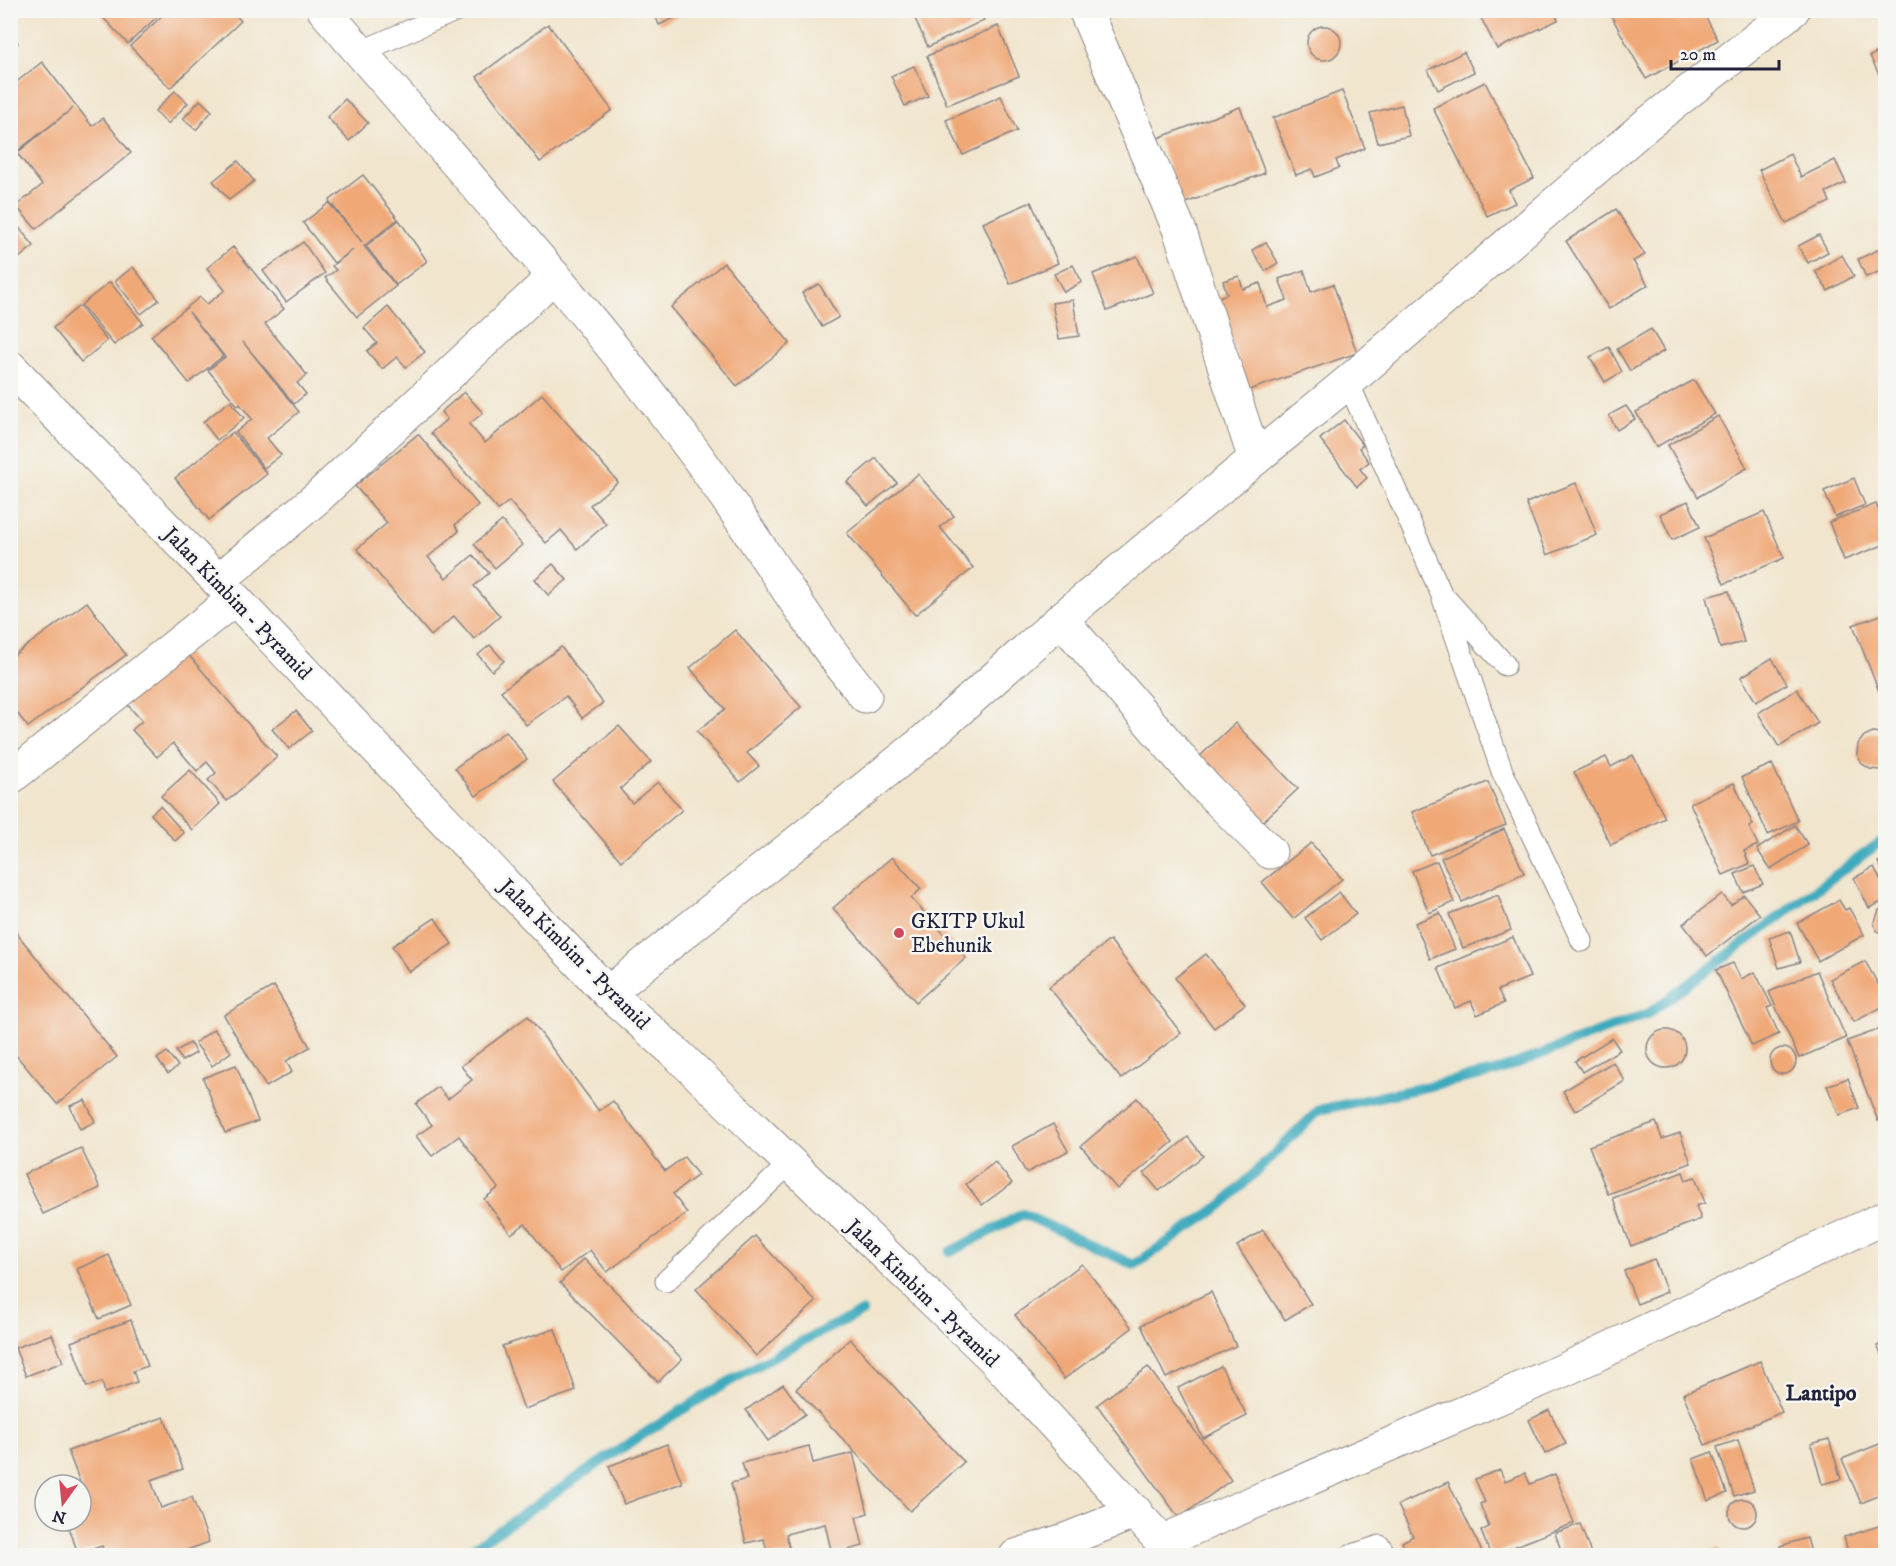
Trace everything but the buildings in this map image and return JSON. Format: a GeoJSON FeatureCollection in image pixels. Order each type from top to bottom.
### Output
{"type":"FeatureCollection","features":[{"type":"Feature","properties":{"kind":"main road"},"geometry":{"type":"LineString","coordinates":[[324,10],[554,276],[689,445],[827,650],[865,696]]}},
{"type":"Feature","properties":{"kind":"main road"},"geometry":{"type":"LineString","coordinates":[[1085,10],[1179,229],[1255,459]]}},
{"type":"Feature","properties":{"kind":"main road"},"geometry":{"type":"LineString","coordinates":[[608,993],[918,746],[1061,620],[1348,382],[1646,125],[1793,10]]}},
{"type":"Feature","properties":{"kind":"main road"},"geometry":{"type":"LineString","coordinates":[[10,778],[226,590],[318,497],[554,276]]}},
{"type":"Feature","properties":{"kind":"main road","name":"Jalan Kimbim - Pyramid"},"geometry":{"type":"LineString","coordinates":[[10,367],[226,590],[608,993],[679,1056],[993,1358],[1169,1548]]}},
{"type":"Feature","properties":{"kind":"main road"},"geometry":{"type":"LineString","coordinates":[[1061,620],[1205,787],[1270,852]]}},
{"type":"Feature","properties":{"kind":"main road"},"geometry":{"type":"LineString","coordinates":[[1169,1548],[1564,1370],[1886,1217]]}},
{"type":"Feature","properties":{"kind":"main road"},"geometry":{"type":"LineString","coordinates":[[1016,1556],[1065,1540],[1136,1512]]}},
{"type":"Feature","properties":{"kind":"lane"},"geometry":{"type":"LineString","coordinates":[[360,52],[457,10]]}},
{"type":"Feature","properties":{"kind":"lane"},"geometry":{"type":"LineString","coordinates":[[1348,382],[1441,593],[1502,771],[1582,941]]}},
{"type":"Feature","properties":{"kind":"lane"},"geometry":{"type":"LineString","coordinates":[[1441,593],[1505,665]]}},
{"type":"Feature","properties":{"kind":"lane"},"geometry":{"type":"LineString","coordinates":[[666,1281],[789,1164]]}},
{"type":"Feature","properties":{"kind":"lane"},"geometry":{"type":"LineString","coordinates":[[1350,1556],[1380,1546],[1386,1556]]}},
{"type":"Feature","properties":{"kind":"waterway"},"geometry":{"type":"LineString","coordinates":[[950,1252],[1023,1214],[1134,1265],[1222,1205],[1319,1110],[1494,1072],[1649,1013],[1886,838]]}},
{"type":"Feature","properties":{"kind":"waterway"},"geometry":{"type":"LineString","coordinates":[[461,1556],[607,1458],[707,1395],[758,1365],[862,1312]]}},
{"type":"Feature","properties":{"kind":"place","name":"GKITP Ukul Ebehunik"},"geometry":{"type":"Point","coordinates":[899,933]}},
{"type":"Feature","properties":{"kind":"district","name":"Lantipo"},"geometry":{"type":"Point","coordinates":[1821,1392]}}]}
